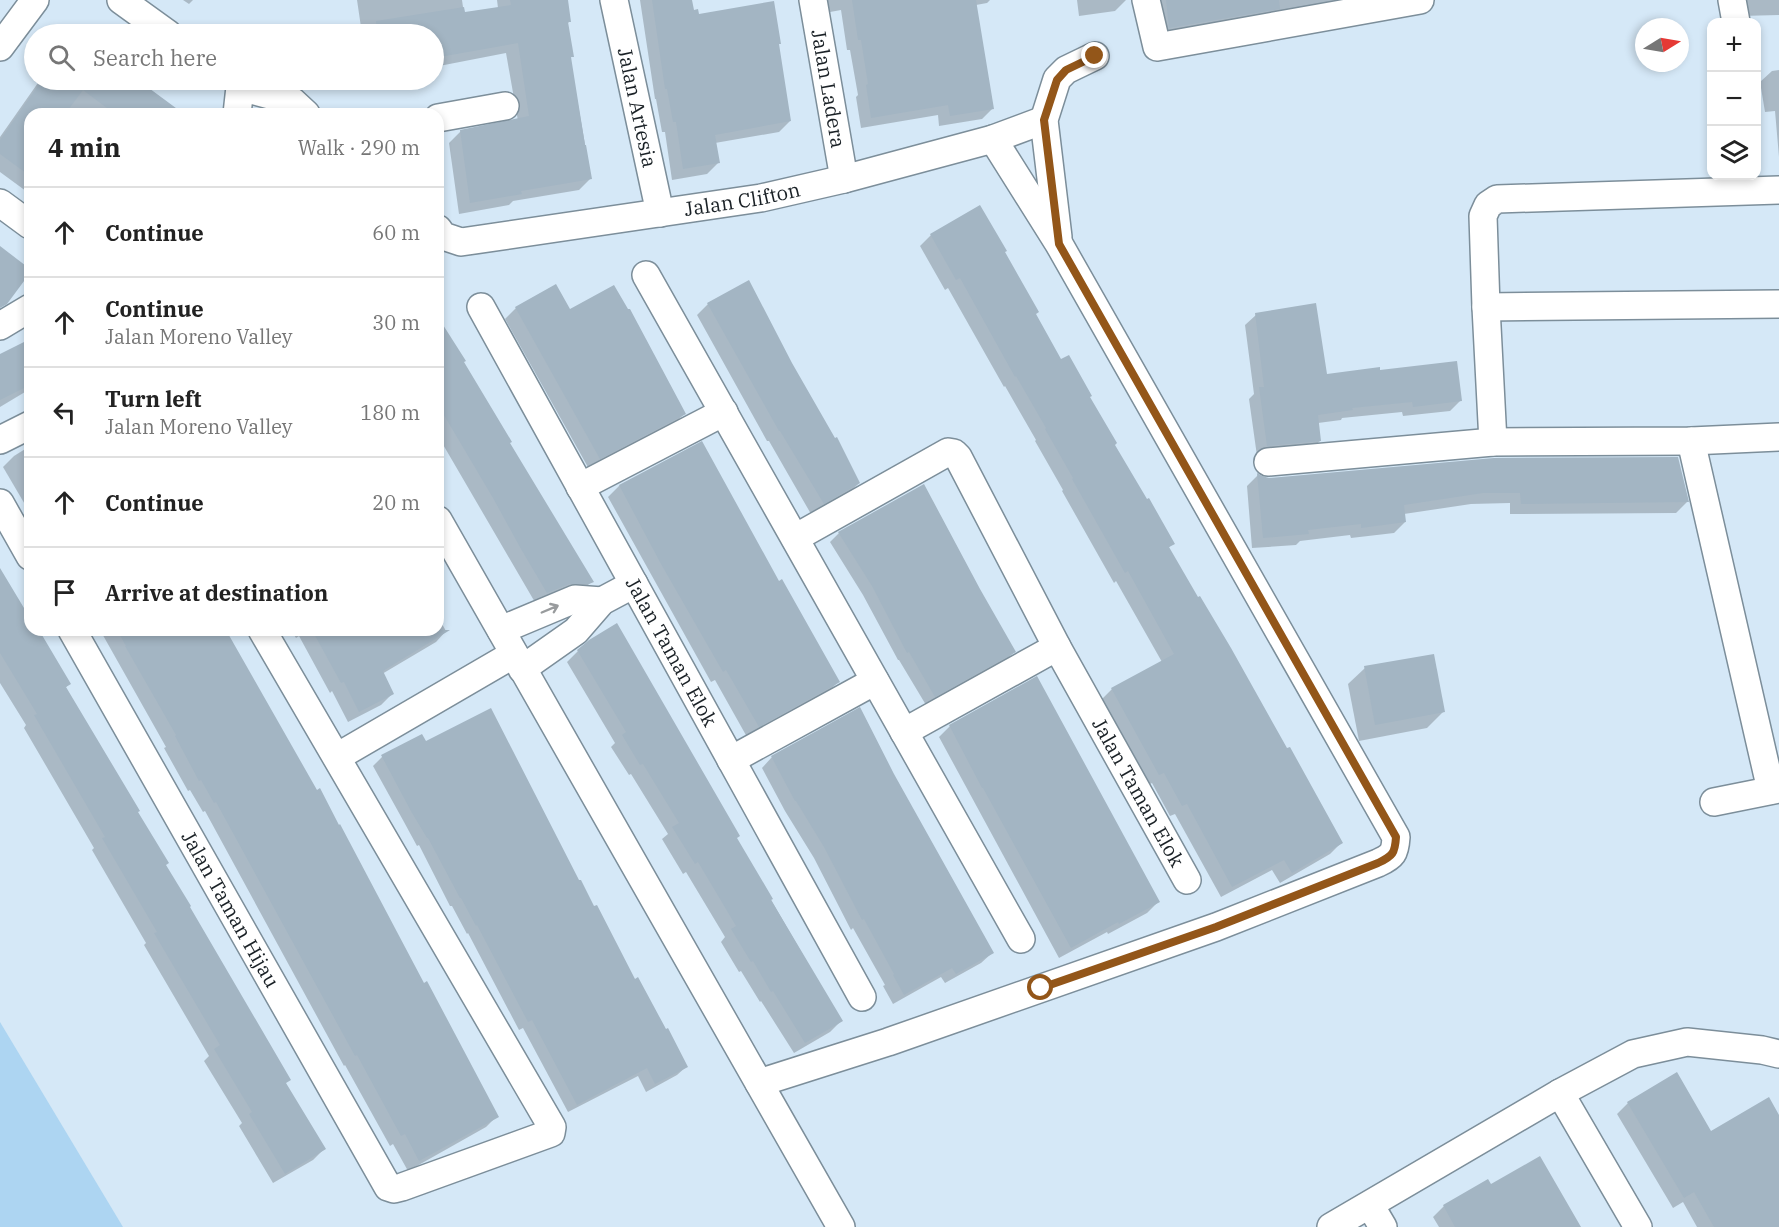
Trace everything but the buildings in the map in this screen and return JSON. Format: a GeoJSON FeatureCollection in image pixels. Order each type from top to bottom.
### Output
{"type":"FeatureCollection","features":[{"type":"Feature","properties":{"kind":"street"},"geometry":{"type":"LineString","coordinates":[[0,47],[35,0]]}},
{"type":"Feature","properties":{"kind":"street"},"geometry":{"type":"LineString","coordinates":[[121,0],[154,24]]}},
{"type":"Feature","properties":{"kind":"street","name":"Jalan Artesia"},"geometry":{"type":"LineString","coordinates":[[614,0],[660,213]]}},
{"type":"Feature","properties":{"kind":"street","name":"Jalan Ladera"},"geometry":{"type":"LineString","coordinates":[[813,0],[844,179]]}},
{"type":"Feature","properties":{"kind":"street"},"geometry":{"type":"LineString","coordinates":[[1146,0],[1157,47],[1420,0]]}},
{"type":"Feature","properties":{"kind":"street"},"geometry":{"type":"LineString","coordinates":[[1732,0],[1735,18]]}},
{"type":"Feature","properties":{"kind":"street"},"geometry":{"type":"LineString","coordinates":[[1059,244],[1044,120],[1057,80],[1066,70],[1095,56]]}},
{"type":"Feature","properties":{"kind":"street"},"geometry":{"type":"LineString","coordinates":[[235,90],[237,108]]}},
{"type":"Feature","properties":{"kind":"street"},"geometry":{"type":"LineString","coordinates":[[257,90],[292,101],[300,108]]}},
{"type":"Feature","properties":{"kind":"street"},"geometry":{"type":"LineString","coordinates":[[444,117],[505,106]]}},
{"type":"Feature","properties":{"kind":"street","name":"Jalan Clifton"},"geometry":{"type":"LineString","coordinates":[[444,236],[461,242],[761,198],[844,179],[993,139],[1044,120]]}},
{"type":"Feature","properties":{"kind":"street"},"geometry":{"type":"LineString","coordinates":[[765,1093],[888,1042],[1216,927],[1388,858],[1395,850],[1396,837],[1059,244],[993,139]]}},
{"type":"Feature","properties":{"kind":"street"},"geometry":{"type":"LineString","coordinates":[[1493,442],[1483,216],[1488,205],[1497,199],[1779,190]]}},
{"type":"Feature","properties":{"kind":"street"},"geometry":{"type":"LineString","coordinates":[[0,203],[24,221]]}},
{"type":"Feature","properties":{"kind":"street"},"geometry":{"type":"LineString","coordinates":[[646,274],[1021,939]]}},
{"type":"Feature","properties":{"kind":"street"},"geometry":{"type":"LineString","coordinates":[[1486,307],[1779,304]]}},
{"type":"Feature","properties":{"kind":"street","name":"Jalan Taman Elok"},"geometry":{"type":"LineString","coordinates":[[481,307],[862,997]]}},
{"type":"Feature","properties":{"kind":"street"},"geometry":{"type":"LineString","coordinates":[[0,326],[24,312]]}},
{"type":"Feature","properties":{"kind":"street"},"geometry":{"type":"LineString","coordinates":[[580,487],[724,412]]}},
{"type":"Feature","properties":{"kind":"street"},"geometry":{"type":"LineString","coordinates":[[0,440],[24,428]]}},
{"type":"Feature","properties":{"kind":"street"},"geometry":{"type":"LineString","coordinates":[[1268,462],[1493,442],[1691,441],[1779,437]]}},
{"type":"Feature","properties":{"kind":"street"},"geometry":{"type":"LineString","coordinates":[[1691,441],[1775,789],[1714,802]]}},
{"type":"Feature","properties":{"kind":"street","name":"Jalan Taman Elok"},"geometry":{"type":"LineString","coordinates":[[795,538],[948,452],[954,453],[1057,647],[1187,880]]}},
{"type":"Feature","properties":{"kind":"street"},"geometry":{"type":"LineString","coordinates":[[0,503],[24,545]]}},
{"type":"Feature","properties":{"kind":"street"},"geometry":{"type":"LineString","coordinates":[[444,530],[841,1227]]}},
{"type":"Feature","properties":{"kind":"street"},"geometry":{"type":"LineString","coordinates":[[266,636],[337,757],[576,631],[602,601],[634,584]]}},
{"type":"Feature","properties":{"kind":"street"},"geometry":{"type":"LineString","coordinates":[[501,630],[575,598],[602,601]]}},
{"type":"Feature","properties":{"kind":"street","name":"Jalan Taman Hijau"},"geometry":{"type":"LineString","coordinates":[[75,636],[388,1187],[394,1189],[551,1134],[552,1127],[337,757]]}},
{"type":"Feature","properties":{"kind":"street"},"geometry":{"type":"LineString","coordinates":[[904,732],[1057,647]]}},
{"type":"Feature","properties":{"kind":"street"},"geometry":{"type":"LineString","coordinates":[[731,760],[875,681]]}},
{"type":"Feature","properties":{"kind":"street"},"geometry":{"type":"LineString","coordinates":[[1331,1227],[1377,1216],[1560,1093],[1633,1054],[1687,1042],[1779,1054]]}},
{"type":"Feature","properties":{"kind":"street"},"geometry":{"type":"LineString","coordinates":[[1560,1093],[1638,1227]]}},
{"type":"Feature","properties":{"kind":"shaded area"},"geometry":{"type":"Polygon","coordinates":[[[0,1022],[123,1227],[0,1227],[0,1022]]]}},
{"type":"Feature","properties":{"kind":"route"},"geometry":{"type":"LineString","coordinates":[[1041,988],[1216,927],[1378,863],[1388,858],[1395,850],[1396,837],[1059,244],[1044,120],[1057,80],[1066,70],[1095,56]]}}]}
